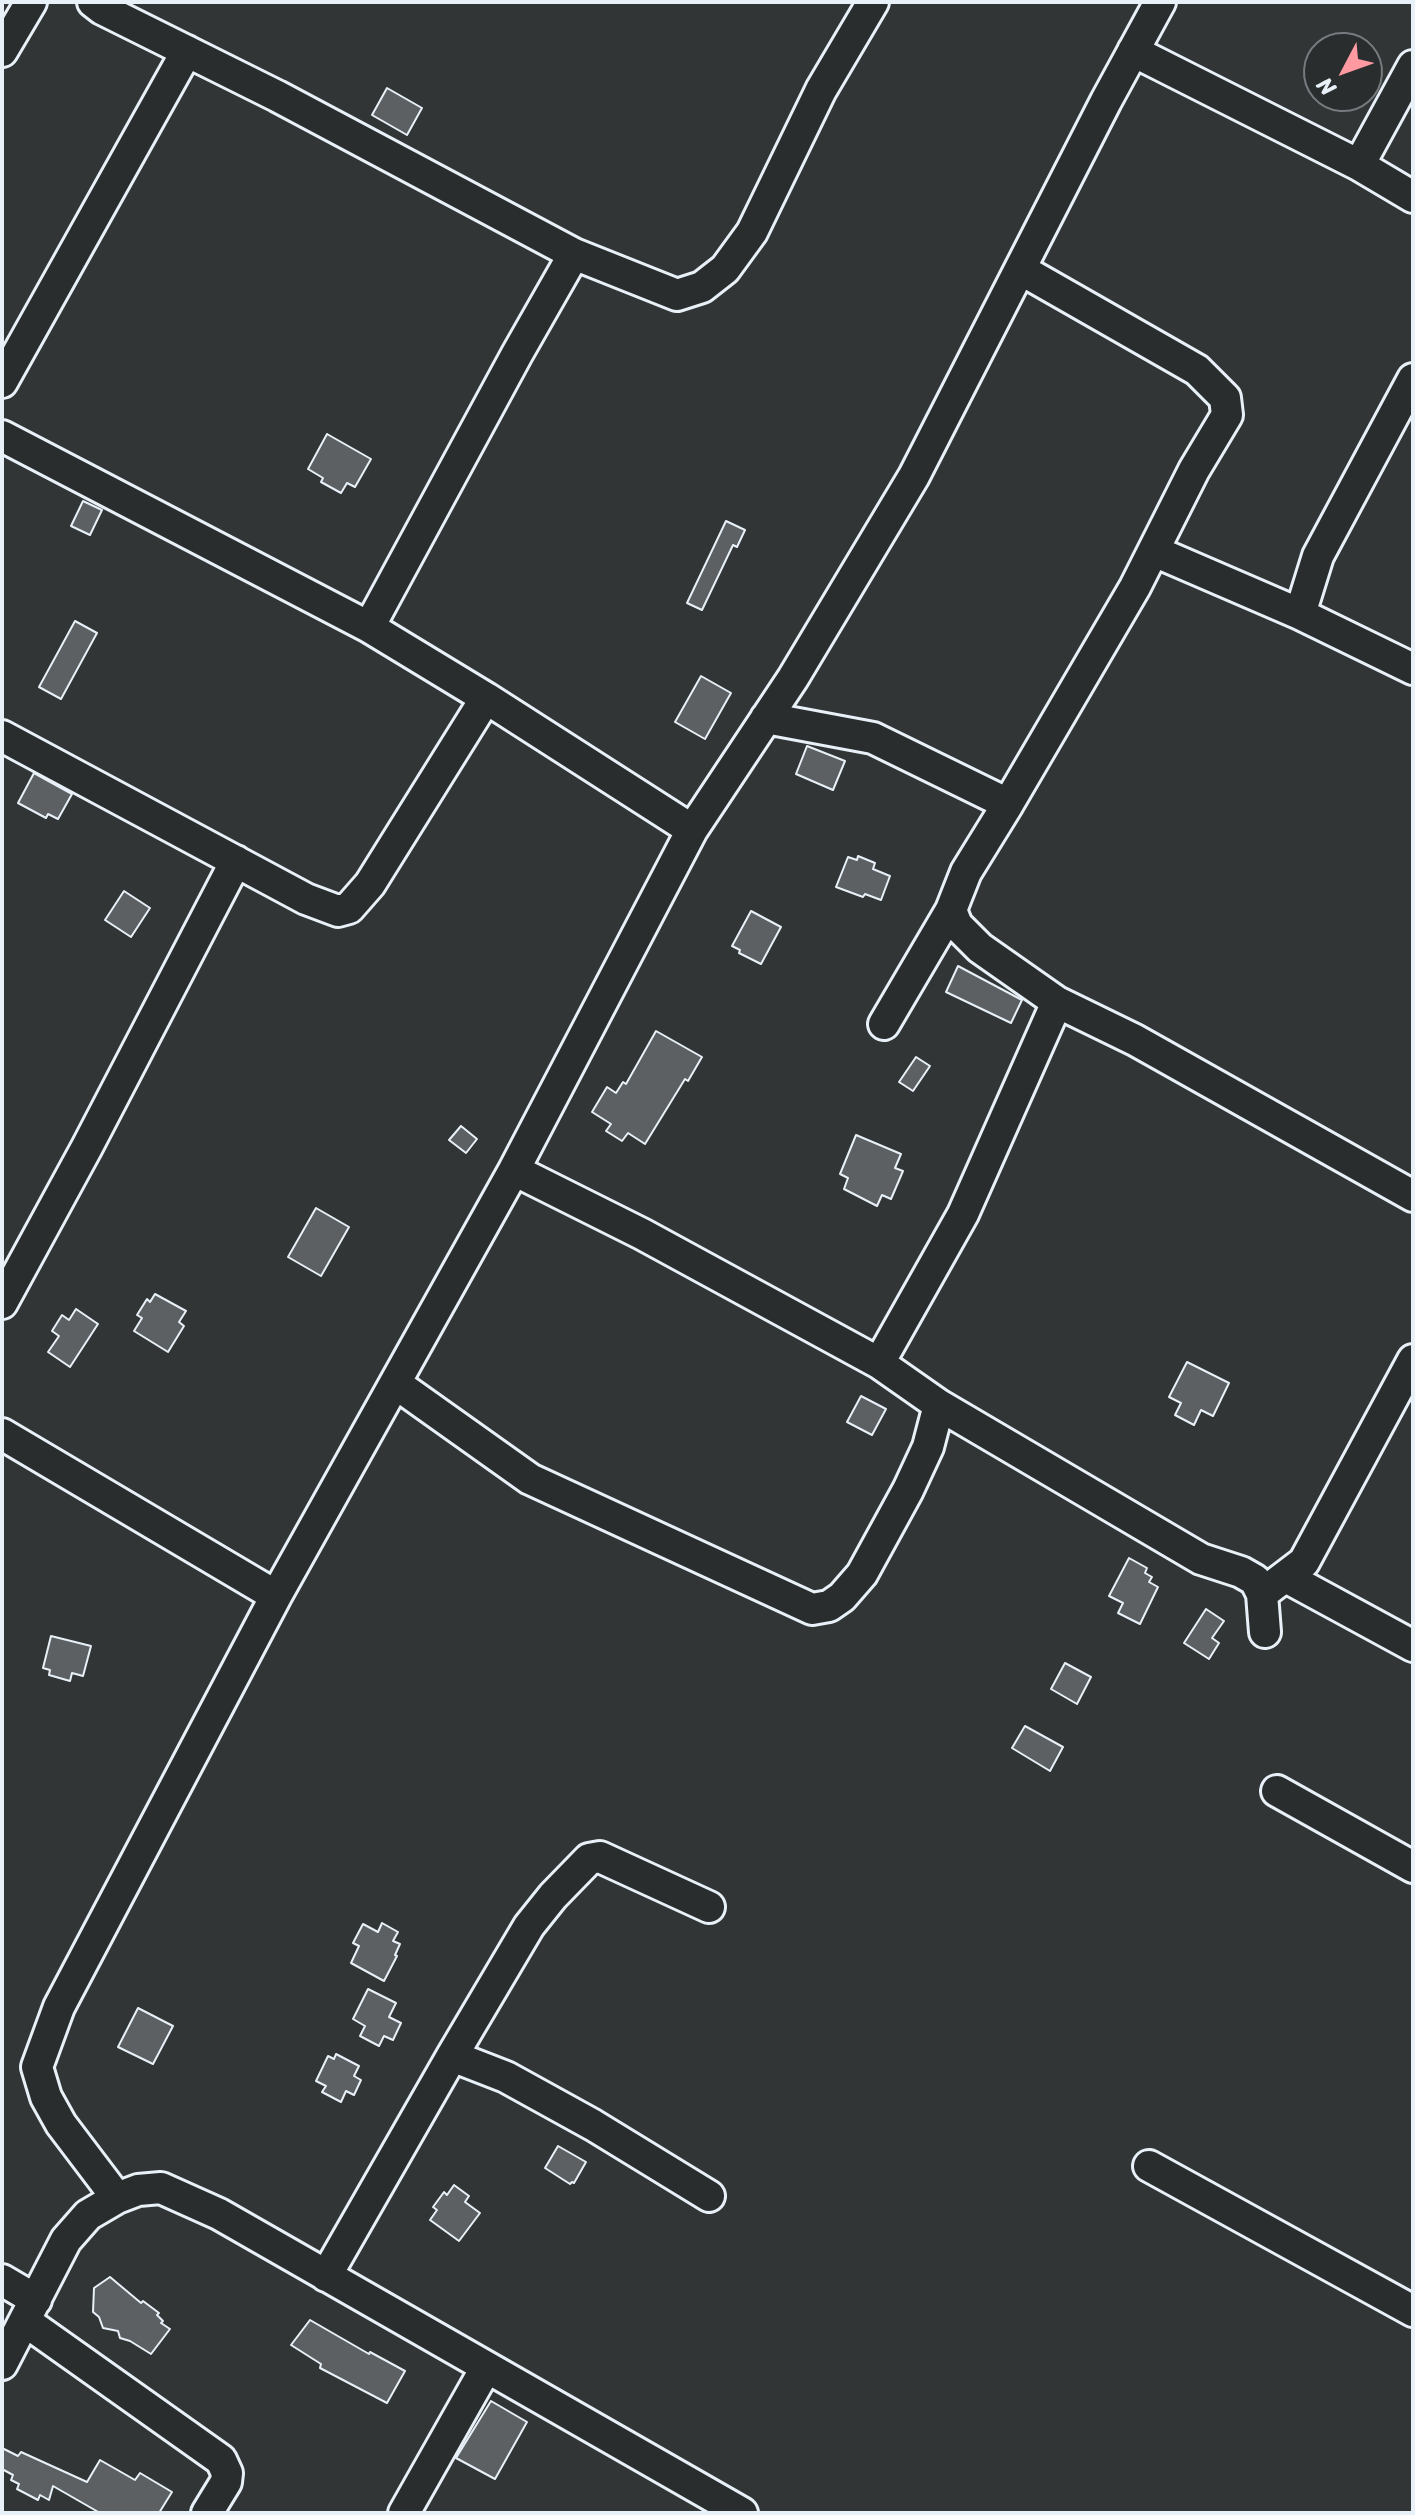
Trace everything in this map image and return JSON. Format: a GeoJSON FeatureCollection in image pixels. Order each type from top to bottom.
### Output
{"type":"FeatureCollection","features":[{"type":"Feature","properties":{"kind":"street"},"geometry":{"type":"LineString","coordinates":[[2,51],[31,2]]}},
{"type":"Feature","properties":{"kind":"street"},"geometry":{"type":"LineString","coordinates":[[93,2],[574,254],[677,295],[702,287],[725,269],[752,232],[821,90],[873,2]]}},
{"type":"Feature","properties":{"kind":"street"},"geometry":{"type":"LineString","coordinates":[[117,2198],[61,2124],[46,2097],[37,2067],[59,2007],[276,1596],[514,1170],[692,830],[793,678],[914,476],[1160,2]]}},
{"type":"Feature","properties":{"kind":"street"},"geometry":{"type":"LineString","coordinates":[[2,382],[187,51]]}},
{"type":"Feature","properties":{"kind":"street"},"geometry":{"type":"LineString","coordinates":[[1133,51],[1359,165],[1413,197]]}},
{"type":"Feature","properties":{"kind":"street"},"geometry":{"type":"LineString","coordinates":[[1359,165],[1413,66]]}},
{"type":"Feature","properties":{"kind":"street"},"geometry":{"type":"LineString","coordinates":[[369,627],[574,254]]}},
{"type":"Feature","properties":{"kind":"street"},"geometry":{"type":"LineString","coordinates":[[884,1024],[951,910],[966,872],[1135,587],[1194,470],[1227,415],[1225,398],[1197,370],[1020,269]]}},
{"type":"Feature","properties":{"kind":"street"},"geometry":{"type":"LineString","coordinates":[[1300,614],[1318,556],[1413,379]]}},
{"type":"Feature","properties":{"kind":"street"},"geometry":{"type":"LineString","coordinates":[[2,436],[369,627],[692,830]]}},
{"type":"Feature","properties":{"kind":"street"},"geometry":{"type":"LineString","coordinates":[[1154,551],[1300,614],[1413,669]]}},
{"type":"Feature","properties":{"kind":"street"},"geometry":{"type":"LineString","coordinates":[[2,736],[306,899],[338,911],[349,908],[370,884],[486,698]]}},
{"type":"Feature","properties":{"kind":"street"},"geometry":{"type":"LineString","coordinates":[[766,718],[873,738],[1008,804]]}},
{"type":"Feature","properties":{"kind":"street"},"geometry":{"type":"LineString","coordinates":[[2,1303],[236,861]]}},
{"type":"Feature","properties":{"kind":"street"},"geometry":{"type":"LineString","coordinates":[[951,910],[957,925],[980,948],[1057,1002],[1135,1040],[1413,1196]]}},
{"type":"Feature","properties":{"kind":"street"},"geometry":{"type":"LineString","coordinates":[[879,1363],[963,1214],[1057,1002]]}},
{"type":"Feature","properties":{"kind":"street"},"geometry":{"type":"LineString","coordinates":[[514,1170],[642,1234],[879,1363],[939,1405],[1201,1559],[1274,1585],[1413,1646]]}},
{"type":"Feature","properties":{"kind":"street"},"geometry":{"type":"LineString","coordinates":[[1265,1632],[1274,1585],[1304,1562],[1413,1360]]}},
{"type":"Feature","properties":{"kind":"street"},"geometry":{"type":"LineString","coordinates":[[395,1383],[530,1479],[812,1609],[829,1606],[842,1597],[862,1574],[928,1447],[939,1405]]}},
{"type":"Feature","properties":{"kind":"street"},"geometry":{"type":"LineString","coordinates":[[2,1434],[276,1596]]}},
{"type":"Feature","properties":{"kind":"street"},"geometry":{"type":"LineString","coordinates":[[1277,1791],[1413,1867]]}},
{"type":"Feature","properties":{"kind":"street"},"geometry":{"type":"LineString","coordinates":[[326,2276],[529,1926],[589,1859],[600,1857],[709,1907]]}},
{"type":"Feature","properties":{"kind":"street"},"geometry":{"type":"LineString","coordinates":[[452,2056],[506,2077],[593,2125],[709,2196]]}},
{"type":"Feature","properties":{"kind":"street"},"geometry":{"type":"LineString","coordinates":[[1149,2166],[1413,2311]]}},
{"type":"Feature","properties":{"kind":"street"},"geometry":{"type":"LineString","coordinates":[[2,2364],[66,2240],[88,2215],[138,2190],[161,2188],[219,2214],[742,2513]]}},
{"type":"Feature","properties":{"kind":"street"},"geometry":{"type":"LineString","coordinates":[[2,2280],[31,2311],[221,2460],[227,2473],[226,2482],[207,2513]]}},
{"type":"Feature","properties":{"kind":"street"},"geometry":{"type":"LineString","coordinates":[[404,2513],[486,2368]]}},
{"type":"Feature","properties":{"kind":"building"},"geometry":{"type":"Polygon","coordinates":[[[387,88],[422,108],[407,135],[372,115],[387,88]]]}},
{"type":"Feature","properties":{"kind":"building"},"geometry":{"type":"Polygon","coordinates":[[[327,434],[371,459],[355,487],[347,483],[341,493],[321,482],[323,478],[308,469],[327,434]]]}},
{"type":"Feature","properties":{"kind":"building"},"geometry":{"type":"Polygon","coordinates":[[[83,501],[102,510],[90,535],[71,526],[83,501]]]}},
{"type":"Feature","properties":{"kind":"building"},"geometry":{"type":"Polygon","coordinates":[[[726,521],[745,530],[737,547],[733,545],[702,610],[687,603],[726,521]]]}},
{"type":"Feature","properties":{"kind":"building"},"geometry":{"type":"Polygon","coordinates":[[[75,621],[97,633],[61,699],[39,687],[75,621]]]}},
{"type":"Feature","properties":{"kind":"building"},"geometry":{"type":"Polygon","coordinates":[[[701,676],[731,693],[705,739],[675,722],[701,676]]]}},
{"type":"Feature","properties":{"kind":"building"},"geometry":{"type":"Polygon","coordinates":[[[807,746],[845,761],[833,790],[796,774],[807,746]]]}},
{"type":"Feature","properties":{"kind":"building"},"geometry":{"type":"Polygon","coordinates":[[[34,773],[72,794],[58,819],[48,814],[46,818],[18,803],[34,773]]]}},
{"type":"Feature","properties":{"kind":"building"},"geometry":{"type":"Polygon","coordinates":[[[858,856],[875,863],[873,869],[890,876],[881,900],[836,887],[848,857],[857,860],[858,856]]]}},
{"type":"Feature","properties":{"kind":"building"},"geometry":{"type":"Polygon","coordinates":[[[124,891],[150,908],[131,937],[105,920],[124,891]]]}},
{"type":"Feature","properties":{"kind":"building"},"geometry":{"type":"Polygon","coordinates":[[[751,911],[781,927],[761,964],[732,946],[751,911]]]}},
{"type":"Feature","properties":{"kind":"building"},"geometry":{"type":"Polygon","coordinates":[[[958,966],[1022,1000],[1011,1023],[946,992],[958,966]]]}},
{"type":"Feature","properties":{"kind":"building"},"geometry":{"type":"Polygon","coordinates":[[[656,1031],[702,1057],[645,1144],[628,1133],[622,1141],[606,1131],[611,1124],[592,1112],[607,1087],[616,1093],[623,1082],[626,1084],[656,1031]]]}},
{"type":"Feature","properties":{"kind":"building"},"geometry":{"type":"Polygon","coordinates":[[[916,1057],[930,1066],[913,1091],[899,1082],[916,1057]]]}},
{"type":"Feature","properties":{"kind":"building"},"geometry":{"type":"Polygon","coordinates":[[[461,1126],[477,1139],[466,1153],[449,1140],[461,1126]]]}},
{"type":"Feature","properties":{"kind":"building"},"geometry":{"type":"Polygon","coordinates":[[[856,1135],[901,1154],[895,1168],[903,1171],[891,1199],[882,1195],[877,1206],[844,1189],[848,1178],[840,1174],[856,1135]]]}},
{"type":"Feature","properties":{"kind":"building"},"geometry":{"type":"Polygon","coordinates":[[[316,1208],[349,1227],[321,1276],[288,1257],[316,1208]]]}},
{"type":"Feature","properties":{"kind":"building"},"geometry":{"type":"Polygon","coordinates":[[[155,1294],[186,1311],[179,1322],[184,1326],[168,1352],[134,1331],[142,1318],[137,1315],[147,1299],[150,1302],[155,1294]]]}},
{"type":"Feature","properties":{"kind":"building"},"geometry":{"type":"Polygon","coordinates":[[[76,1309],[98,1324],[70,1367],[48,1352],[59,1336],[52,1331],[62,1315],[69,1320],[76,1309]]]}},
{"type":"Feature","properties":{"kind":"building"},"geometry":{"type":"Polygon","coordinates":[[[1187,1362],[1229,1383],[1213,1416],[1201,1410],[1194,1425],[1175,1415],[1181,1403],[1169,1397],[1187,1362]]]}},
{"type":"Feature","properties":{"kind":"building"},"geometry":{"type":"Polygon","coordinates":[[[861,1396],[886,1409],[872,1435],[847,1422],[861,1396]]]}},
{"type":"Feature","properties":{"kind":"building"},"geometry":{"type":"Polygon","coordinates":[[[1129,1558],[1147,1568],[1145,1573],[1152,1577],[1149,1582],[1158,1587],[1140,1624],[1118,1613],[1123,1603],[1109,1596],[1129,1558]]]}},
{"type":"Feature","properties":{"kind":"building"},"geometry":{"type":"Polygon","coordinates":[[[1206,1609],[1224,1621],[1212,1638],[1219,1643],[1209,1659],[1184,1643],[1206,1609]]]}},
{"type":"Feature","properties":{"kind":"building"},"geometry":{"type":"Polygon","coordinates":[[[51,1636],[91,1646],[83,1676],[72,1673],[70,1681],[49,1675],[50,1670],[43,1668],[51,1636]]]}},
{"type":"Feature","properties":{"kind":"building"},"geometry":{"type":"Polygon","coordinates":[[[1065,1663],[1091,1677],[1077,1704],[1051,1689],[1065,1663]]]}},
{"type":"Feature","properties":{"kind":"building"},"geometry":{"type":"Polygon","coordinates":[[[1025,1726],[1063,1747],[1050,1771],[1012,1748],[1025,1726]]]}},
{"type":"Feature","properties":{"kind":"building"},"geometry":{"type":"Polygon","coordinates":[[[382,1923],[398,1932],[393,1941],[400,1944],[384,1981],[351,1963],[359,1946],[353,1943],[363,1924],[378,1932],[382,1923]]]}},
{"type":"Feature","properties":{"kind":"building"},"geometry":{"type":"Polygon","coordinates":[[[368,1989],[396,2003],[389,2017],[401,2023],[393,2040],[384,2036],[379,2046],[360,2036],[365,2026],[353,2019],[368,1989]]]}},
{"type":"Feature","properties":{"kind":"building"},"geometry":{"type":"Polygon","coordinates":[[[138,2008],[173,2026],[153,2064],[118,2047],[138,2008]]]}},
{"type":"Feature","properties":{"kind":"building"},"geometry":{"type":"Polygon","coordinates":[[[336,2054],[359,2066],[354,2076],[361,2080],[354,2095],[346,2091],[341,2102],[322,2092],[326,2086],[316,2081],[328,2056],[334,2059],[336,2054]]]}},
{"type":"Feature","properties":{"kind":"building"},"geometry":{"type":"Polygon","coordinates":[[[558,2146],[586,2162],[574,2183],[570,2184],[545,2168],[558,2146]]]}},
{"type":"Feature","properties":{"kind":"building"},"geometry":{"type":"Polygon","coordinates":[[[454,2185],[469,2196],[465,2202],[480,2213],[459,2241],[430,2220],[437,2210],[433,2207],[444,2192],[447,2195],[454,2185]]]}},
{"type":"Feature","properties":{"kind":"building"},"geometry":{"type":"Polygon","coordinates":[[[110,2277],[141,2303],[143,2301],[159,2313],[161,2323],[170,2329],[151,2354],[120,2338],[118,2331],[103,2328],[99,2317],[93,2312],[94,2288],[110,2277]]]}},
{"type":"Feature","properties":{"kind":"building"},"geometry":{"type":"Polygon","coordinates":[[[310,2320],[405,2371],[387,2403],[320,2368],[321,2364],[291,2345],[310,2320]]]}},
{"type":"Feature","properties":{"kind":"building"},"geometry":{"type":"Polygon","coordinates":[[[491,2401],[527,2422],[495,2479],[456,2458],[491,2401]]]}},
{"type":"Feature","properties":{"kind":"building"},"geometry":{"type":"Polygon","coordinates":[[[2,2448],[18,2456],[21,2452],[87,2482],[100,2460],[135,2480],[140,2473],[172,2492],[159,2513],[100,2513],[53,2486],[49,2500],[40,2495],[38,2500],[17,2489],[19,2484],[11,2480],[13,2475],[2,2469],[2,2448]]]}}]}
